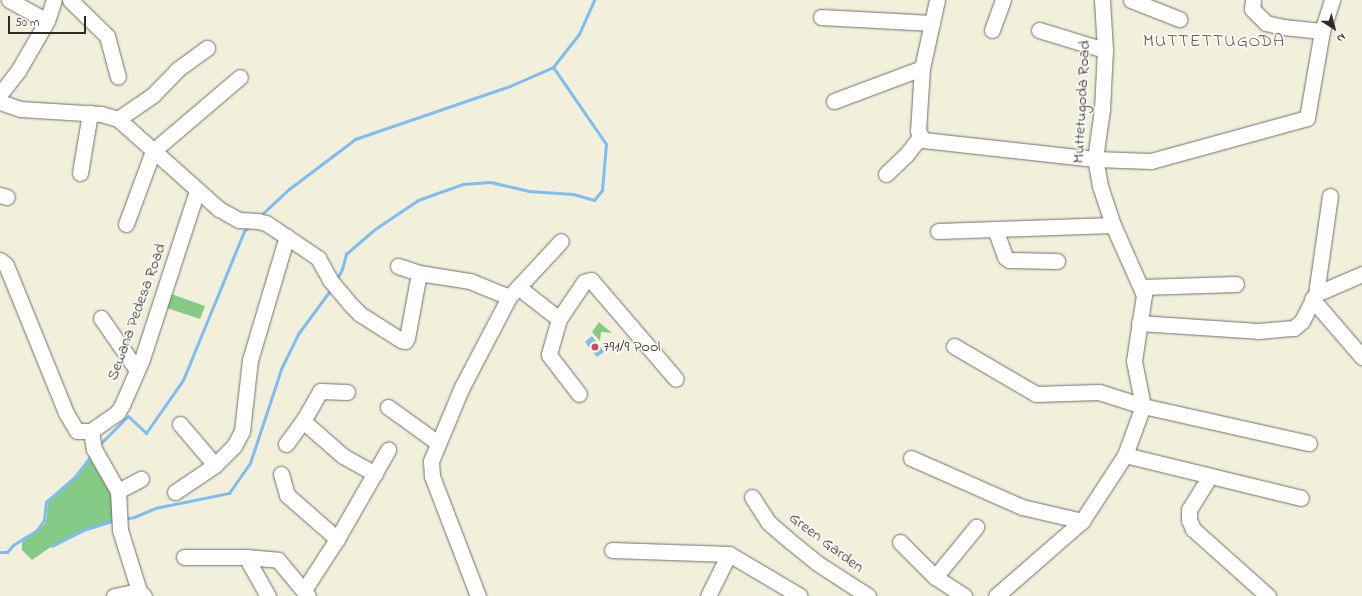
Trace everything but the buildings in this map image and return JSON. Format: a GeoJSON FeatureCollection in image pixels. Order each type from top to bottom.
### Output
{"type":"FeatureCollection","features":[{"type":"Feature","properties":{"kind":"street"},"geometry":{"type":"LineString","coordinates":[[9,0],[46,21]]}},
{"type":"Feature","properties":{"kind":"street"},"geometry":{"type":"LineString","coordinates":[[0,94],[18,71],[46,21],[54,0]]}},
{"type":"Feature","properties":{"kind":"street"},"geometry":{"type":"LineString","coordinates":[[70,0],[107,36],[118,77]]}},
{"type":"Feature","properties":{"kind":"street"},"geometry":{"type":"LineString","coordinates":[[938,0],[922,68],[918,131],[920,137],[924,140],[1095,159],[1152,161],[1307,118],[1322,31],[1332,0]]}},
{"type":"Feature","properties":{"kind":"street"},"geometry":{"type":"LineString","coordinates":[[992,30],[1003,0]]}},
{"type":"Feature","properties":{"kind":"street","name":"Muttetugoda Road"},"geometry":{"type":"LineString","coordinates":[[1102,0],[1105,50],[1102,109],[1095,159],[1100,186],[1113,225],[1144,295],[1134,362],[1143,406]]}},
{"type":"Feature","properties":{"kind":"street"},"geometry":{"type":"LineString","coordinates":[[1131,0],[1179,19]]}},
{"type":"Feature","properties":{"kind":"street"},"geometry":{"type":"LineString","coordinates":[[1253,0],[1252,9],[1266,22],[1282,27],[1322,31]]}},
{"type":"Feature","properties":{"kind":"street"},"geometry":{"type":"LineString","coordinates":[[821,17],[932,23]]}},
{"type":"Feature","properties":{"kind":"street"},"geometry":{"type":"LineString","coordinates":[[1039,30],[1105,50]]}},
{"type":"Feature","properties":{"kind":"street"},"geometry":{"type":"LineString","coordinates":[[118,119],[153,95],[178,69],[207,48]]}},
{"type":"Feature","properties":{"kind":"street"},"geometry":{"type":"LineString","coordinates":[[834,101],[922,68]]}},
{"type":"Feature","properties":{"kind":"street"},"geometry":{"type":"LineString","coordinates":[[126,224],[153,151],[240,78]]}},
{"type":"Feature","properties":{"kind":"street"},"geometry":{"type":"LineString","coordinates":[[0,102],[20,109],[90,113],[118,119],[219,209],[239,220],[252,220],[287,236],[318,258],[330,280],[360,314],[403,341],[408,335],[419,273]]}},
{"type":"Feature","properties":{"kind":"street"},"geometry":{"type":"LineString","coordinates":[[80,173],[90,113]]}},
{"type":"Feature","properties":{"kind":"street"},"geometry":{"type":"LineString","coordinates":[[886,174],[906,155],[920,137]]}},
{"type":"Feature","properties":{"kind":"street","name":"Sewana Pedesa Road"},"geometry":{"type":"LineString","coordinates":[[94,443],[117,413],[138,370],[197,191]]}},
{"type":"Feature","properties":{"kind":"street"},"geometry":{"type":"LineString","coordinates":[[1139,323],[1258,331],[1294,328],[1302,321],[1314,297],[1330,196]]}},
{"type":"Feature","properties":{"kind":"street"},"geometry":{"type":"LineString","coordinates":[[938,231],[1113,225]]}},
{"type":"Feature","properties":{"kind":"street"},"geometry":{"type":"LineString","coordinates":[[995,229],[1005,257],[1009,260],[1057,261]]}},
{"type":"Feature","properties":{"kind":"street"},"geometry":{"type":"LineString","coordinates":[[175,492],[215,464],[234,446],[242,431],[250,360],[287,236]]}},
{"type":"Feature","properties":{"kind":"street"},"geometry":{"type":"LineString","coordinates":[[478,596],[432,476],[431,461],[462,387],[513,292],[561,241]]}},
{"type":"Feature","properties":{"kind":"street"},"geometry":{"type":"LineString","coordinates":[[0,260],[6,265],[66,413],[77,431],[94,443],[118,491],[120,524],[141,593],[114,596]]}},
{"type":"Feature","properties":{"kind":"street"},"geometry":{"type":"LineString","coordinates":[[398,266],[419,273],[470,281],[513,292],[559,319]]}},
{"type":"Feature","properties":{"kind":"street"},"geometry":{"type":"LineString","coordinates":[[1314,297],[1362,274]]}},
{"type":"Feature","properties":{"kind":"street"},"geometry":{"type":"LineString","coordinates":[[580,394],[549,355],[559,319],[584,282],[591,280],[676,379]]}},
{"type":"Feature","properties":{"kind":"street"},"geometry":{"type":"LineString","coordinates":[[1141,287],[1236,284]]}},
{"type":"Feature","properties":{"kind":"street"},"geometry":{"type":"LineString","coordinates":[[1314,297],[1362,357]]}},
{"type":"Feature","properties":{"kind":"street"},"geometry":{"type":"LineString","coordinates":[[101,318],[138,370]]}},
{"type":"Feature","properties":{"kind":"street"},"geometry":{"type":"LineString","coordinates":[[954,346],[1036,394],[1099,392],[1143,406],[1309,443]]}},
{"type":"Feature","properties":{"kind":"street"},"geometry":{"type":"LineString","coordinates":[[286,444],[303,421],[320,391],[348,392]]}},
{"type":"Feature","properties":{"kind":"street"},"geometry":{"type":"LineString","coordinates":[[996,596],[1082,521],[1125,455],[1143,406]]}},
{"type":"Feature","properties":{"kind":"street"},"geometry":{"type":"LineString","coordinates":[[388,407],[438,443]]}},
{"type":"Feature","properties":{"kind":"street"},"geometry":{"type":"LineString","coordinates":[[303,421],[343,456],[375,474]]}},
{"type":"Feature","properties":{"kind":"street"},"geometry":{"type":"LineString","coordinates":[[180,424],[215,464]]}},
{"type":"Feature","properties":{"kind":"street"},"geometry":{"type":"LineString","coordinates":[[184,557],[246,557],[278,560],[306,593],[388,450]]}},
{"type":"Feature","properties":{"kind":"street"},"geometry":{"type":"LineString","coordinates":[[1125,455],[1301,498]]}},
{"type":"Feature","properties":{"kind":"street"},"geometry":{"type":"LineString","coordinates":[[911,458],[1022,507],[1082,521]]}},
{"type":"Feature","properties":{"kind":"street"},"geometry":{"type":"LineString","coordinates":[[282,474],[287,495],[337,540]]}},
{"type":"Feature","properties":{"kind":"street"},"geometry":{"type":"LineString","coordinates":[[1210,476],[1188,510],[1189,520],[1193,529],[1268,596]]}},
{"type":"Feature","properties":{"kind":"street"},"geometry":{"type":"LineString","coordinates":[[118,491],[141,480]]}},
{"type":"Feature","properties":{"kind":"street","name":"Green Garden"},"geometry":{"type":"LineString","coordinates":[[752,497],[768,522],[790,541],[817,563],[868,596]]}},
{"type":"Feature","properties":{"kind":"street"},"geometry":{"type":"LineString","coordinates":[[935,577],[976,527]]}},
{"type":"Feature","properties":{"kind":"street"},"geometry":{"type":"LineString","coordinates":[[900,542],[935,577],[964,596]]}},
{"type":"Feature","properties":{"kind":"street"},"geometry":{"type":"LineString","coordinates":[[612,550],[729,554],[800,596]]}},
{"type":"Feature","properties":{"kind":"street"},"geometry":{"type":"LineString","coordinates":[[708,596],[729,554]]}},
{"type":"Feature","properties":{"kind":"street"},"geometry":{"type":"LineString","coordinates":[[246,557],[268,596]]}},
{"type":"Feature","properties":{"kind":"green space"},"geometry":{"type":"Polygon","coordinates":[[[171,294],[205,306],[200,319],[167,308],[171,294]]]}},
{"type":"Feature","properties":{"kind":"green space"},"geometry":{"type":"Polygon","coordinates":[[[599,322],[612,333],[601,332],[600,341],[592,332],[599,322]]]}},
{"type":"Feature","properties":{"kind":"green space"},"geometry":{"type":"Polygon","coordinates":[[[90,458],[116,504],[111,521],[82,530],[52,546],[32,560],[22,550],[22,542],[37,532],[46,522],[48,502],[76,478],[90,458]]]}},
{"type":"Feature","properties":{"kind":"water","name":"791/9 Pool"},"geometry":{"type":"Polygon","coordinates":[[[592,336],[604,352],[597,357],[585,342],[592,336]]]}},
{"type":"Feature","properties":{"kind":"waterway"},"geometry":{"type":"LineString","coordinates":[[260,216],[289,189],[355,139],[510,86],[553,67],[579,34],[594,0]]}},
{"type":"Feature","properties":{"kind":"waterway"},"geometry":{"type":"LineString","coordinates":[[336,280],[342,269],[346,254],[375,229],[418,200],[463,184],[490,182],[528,191],[573,194],[594,200],[602,190],[606,144],[553,67]]}},
{"type":"Feature","properties":{"kind":"waterway"},"geometry":{"type":"LineString","coordinates":[[98,446],[128,416],[146,433],[183,380],[244,231],[250,226]]}},
{"type":"Feature","properties":{"kind":"waterway"},"geometry":{"type":"LineString","coordinates":[[124,519],[134,517],[155,508],[229,493],[250,463],[281,369],[298,334],[331,289]]}},
{"type":"Feature","properties":{"kind":"waterway"},"geometry":{"type":"LineString","coordinates":[[0,552],[7,552],[13,545],[37,530],[44,520],[46,502],[74,478],[92,454]]}},
{"type":"Feature","properties":{"kind":"waterway"},"geometry":{"type":"LineString","coordinates":[[52,546],[83,530],[115,520]]}},
{"type":"Feature","properties":{"kind":"place","name":"791/9 Pool"},"geometry":{"type":"Point","coordinates":[595,347]}},
{"type":"Feature","properties":{"kind":"district","name":"MUTTETTUGODA"},"geometry":{"type":"Point","coordinates":[1214,42]}}]}
